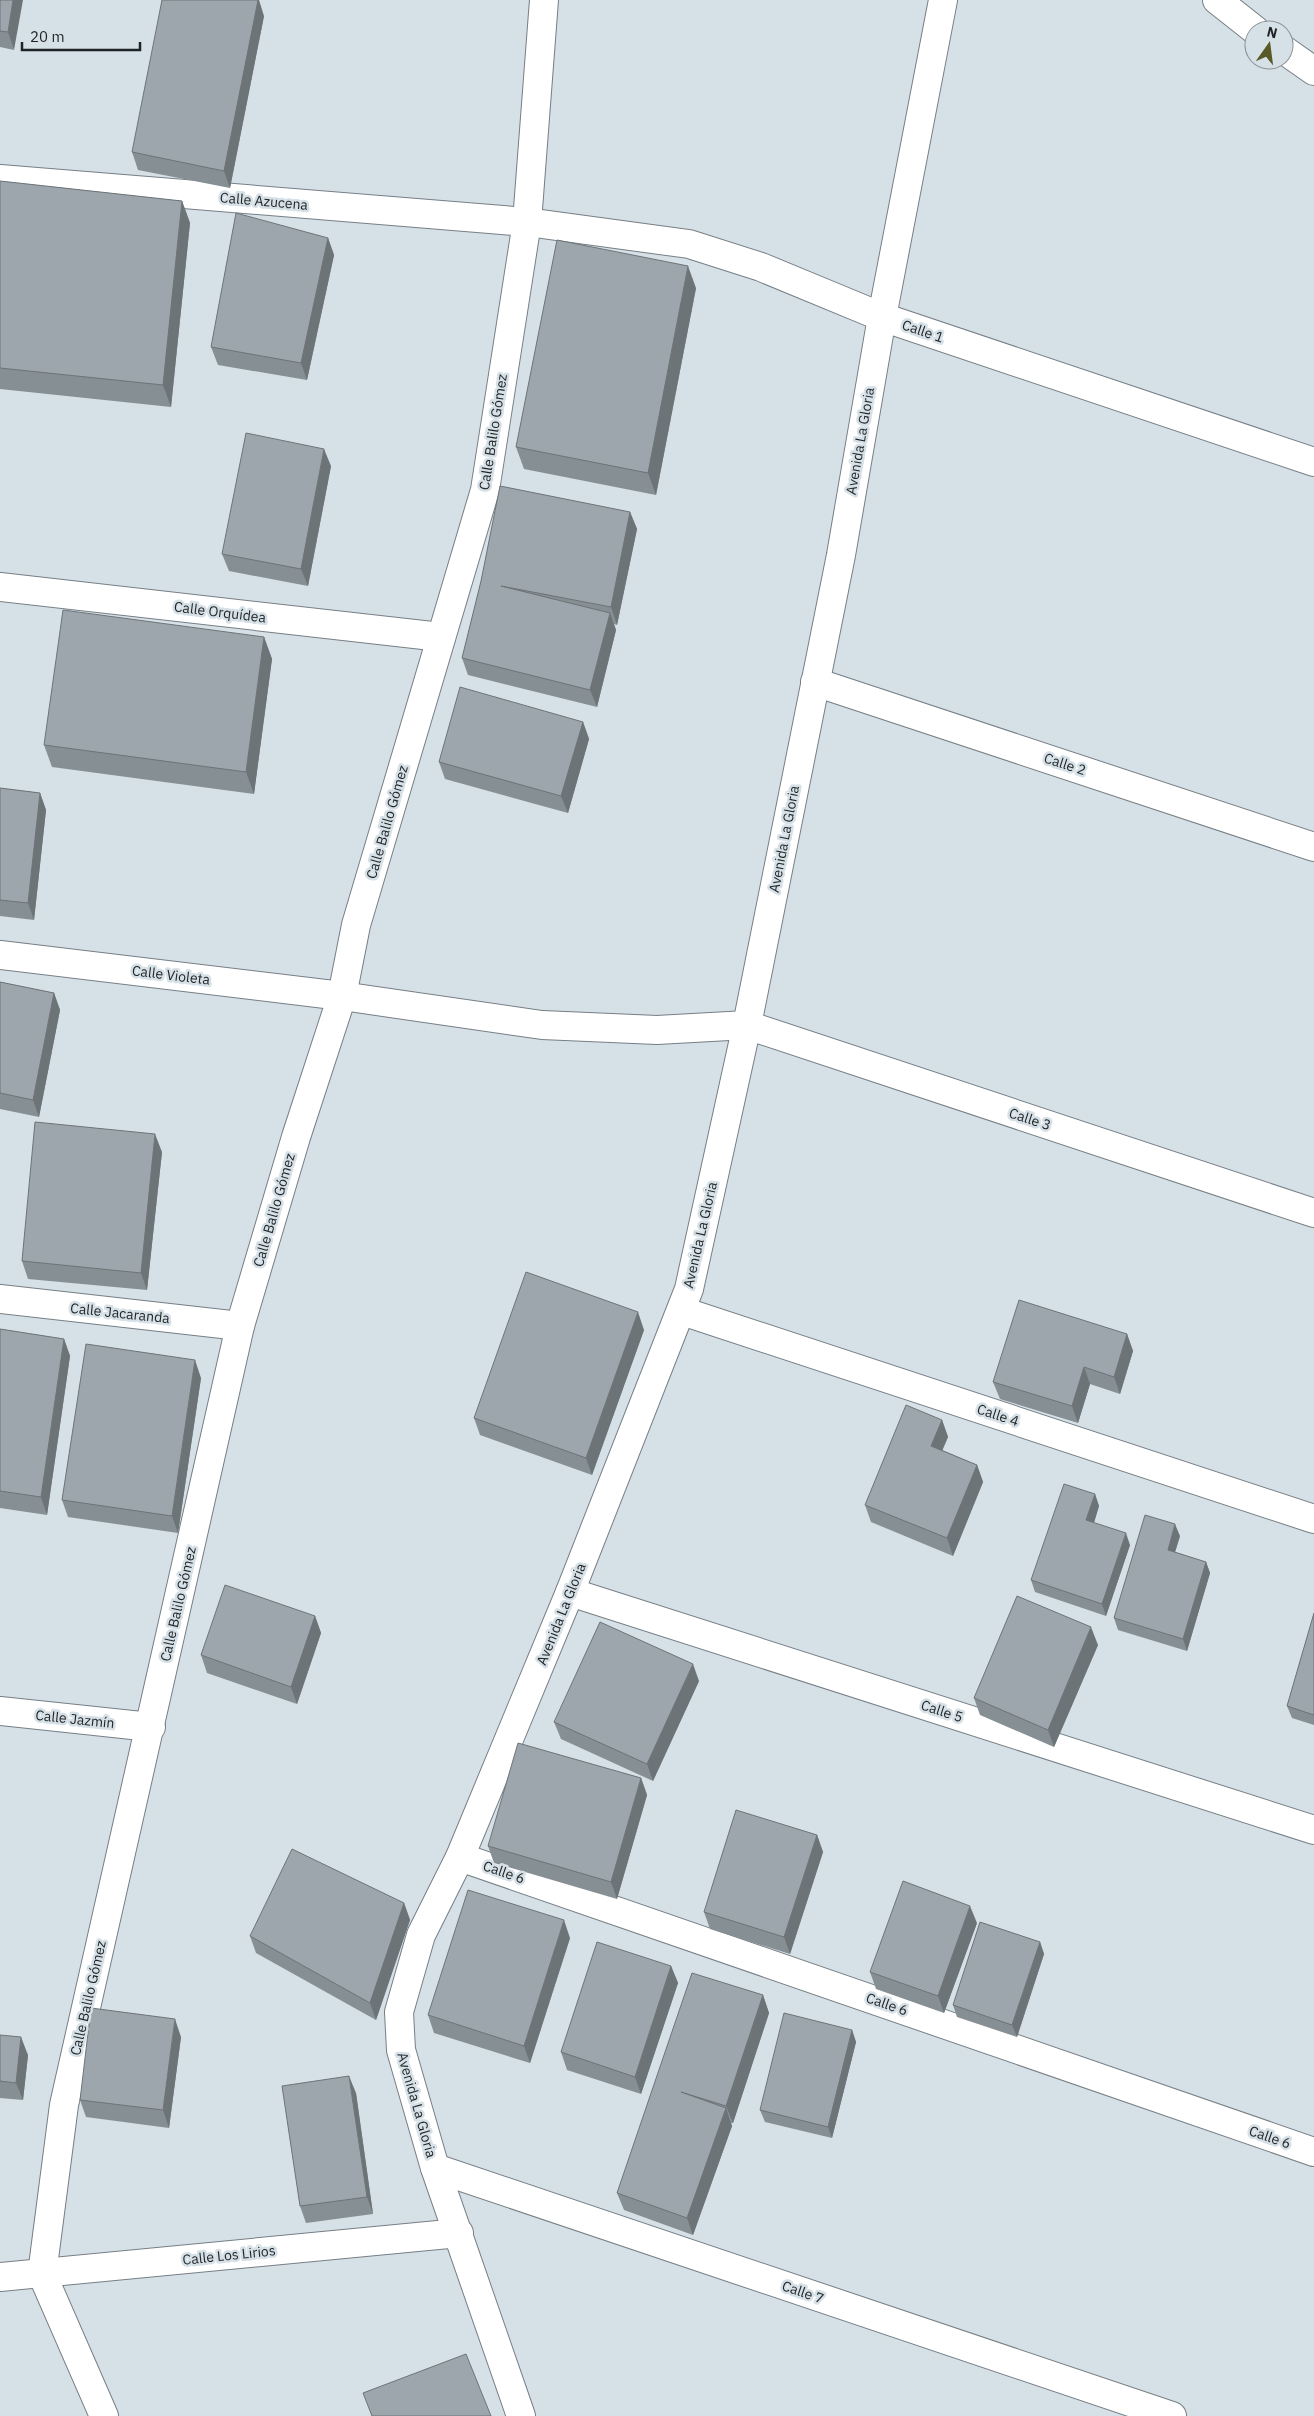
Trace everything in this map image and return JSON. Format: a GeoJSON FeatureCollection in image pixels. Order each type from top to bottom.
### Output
{"type":"FeatureCollection","features":[{"type":"Feature","properties":{"kind":"street","name":"Calle Balilo Gómez"},"geometry":{"type":"LineString","coordinates":[[42,2274],[64,2104],[151,1727],[240,1326],[296,1137],[342,996],[356,925],[485,490],[527,222],[544,0]]}},
{"type":"Feature","properties":{"kind":"street","name":"Avenida La Gloria"},"geometry":{"type":"LineString","coordinates":[[521,2416],[459,2232],[435,2168],[401,2050],[399,2012],[420,1935],[460,1857],[570,1592],[682,1311],[689,1289],[747,1025],[841,555],[882,317],[943,0]]}},
{"type":"Feature","properties":{"kind":"street"},"geometry":{"type":"LineString","coordinates":[[1217,0],[1244,22]]}},
{"type":"Feature","properties":{"kind":"street"},"geometry":{"type":"LineString","coordinates":[[1294,57],[1314,71]]}},
{"type":"Feature","properties":{"kind":"street","name":"Calle Azucena"},"geometry":{"type":"LineString","coordinates":[[0,179],[527,222]]}},
{"type":"Feature","properties":{"kind":"street","name":"Calle 1"},"geometry":{"type":"LineString","coordinates":[[527,222],[689,244],[761,267],[882,317],[1314,462]]}},
{"type":"Feature","properties":{"kind":"street","name":"Calle Orquídea"},"geometry":{"type":"LineString","coordinates":[[0,586],[441,637]]}},
{"type":"Feature","properties":{"kind":"street","name":"Calle 2"},"geometry":{"type":"LineString","coordinates":[[815,682],[1314,847]]}},
{"type":"Feature","properties":{"kind":"street","name":"Calle Violeta"},"geometry":{"type":"LineString","coordinates":[[0,955],[342,996],[542,1025],[657,1030],[747,1025]]}},
{"type":"Feature","properties":{"kind":"street","name":"Calle 3"},"geometry":{"type":"LineString","coordinates":[[747,1025],[1314,1213]]}},
{"type":"Feature","properties":{"kind":"street","name":"Calle Jacaranda"},"geometry":{"type":"LineString","coordinates":[[0,1299],[240,1326]]}},
{"type":"Feature","properties":{"kind":"street","name":"Calle 4"},"geometry":{"type":"LineString","coordinates":[[682,1311],[1314,1519]]}},
{"type":"Feature","properties":{"kind":"street","name":"Calle 5"},"geometry":{"type":"LineString","coordinates":[[570,1592],[1314,1830]]}},
{"type":"Feature","properties":{"kind":"street","name":"Calle Jazmín"},"geometry":{"type":"LineString","coordinates":[[0,1711],[151,1727]]}},
{"type":"Feature","properties":{"kind":"street","name":"Calle 6"},"geometry":{"type":"LineString","coordinates":[[460,1857],[1314,2152]]}},
{"type":"Feature","properties":{"kind":"street","name":"Calle 7"},"geometry":{"type":"LineString","coordinates":[[435,2168],[1172,2416]]}},
{"type":"Feature","properties":{"kind":"street","name":"Calle Los Lirios"},"geometry":{"type":"LineString","coordinates":[[0,2278],[459,2232]]}},
{"type":"Feature","properties":{"kind":"street"},"geometry":{"type":"LineString","coordinates":[[42,2274],[104,2416]]}},
{"type":"Feature","properties":{"kind":"building"},"geometry":{"type":"Polygon","coordinates":[[[0,0],[13,0],[8,32],[0,31],[0,0]]]}},
{"type":"Feature","properties":{"kind":"building"},"geometry":{"type":"Polygon","coordinates":[[[162,0],[258,0],[224,171],[132,152],[162,0]]]}},
{"type":"Feature","properties":{"kind":"building"},"geometry":{"type":"Polygon","coordinates":[[[0,181],[182,201],[163,385],[0,368],[0,181]]]}},
{"type":"Feature","properties":{"kind":"building"},"geometry":{"type":"Polygon","coordinates":[[[236,213],[328,238],[301,363],[211,347],[236,213]]]}},
{"type":"Feature","properties":{"kind":"building"},"geometry":{"type":"Polygon","coordinates":[[[557,240],[688,266],[648,473],[516,447],[557,240]]]}},
{"type":"Feature","properties":{"kind":"building"},"geometry":{"type":"Polygon","coordinates":[[[246,433],[324,449],[301,569],[222,554],[246,433]]]}},
{"type":"Feature","properties":{"kind":"building"},"geometry":{"type":"Polygon","coordinates":[[[500,486],[630,512],[611,607],[501,586],[610,613],[590,690],[462,658],[481,581],[500,486]]]}},
{"type":"Feature","properties":{"kind":"building"},"geometry":{"type":"Polygon","coordinates":[[[63,610],[264,637],[246,772],[44,745],[63,610]]]}},
{"type":"Feature","properties":{"kind":"building"},"geometry":{"type":"Polygon","coordinates":[[[460,687],[583,722],[561,796],[439,762],[460,687]]]}},
{"type":"Feature","properties":{"kind":"building"},"geometry":{"type":"Polygon","coordinates":[[[0,788],[40,793],[28,903],[0,900],[0,788]]]}},
{"type":"Feature","properties":{"kind":"building"},"geometry":{"type":"Polygon","coordinates":[[[0,982],[54,993],[33,1100],[0,1093],[0,982]]]}},
{"type":"Feature","properties":{"kind":"building"},"geometry":{"type":"Polygon","coordinates":[[[35,1122],[155,1134],[141,1273],[22,1261],[35,1122]]]}},
{"type":"Feature","properties":{"kind":"building"},"geometry":{"type":"Polygon","coordinates":[[[526,1272],[638,1312],[586,1458],[474,1418],[526,1272]]]}},
{"type":"Feature","properties":{"kind":"building"},"geometry":{"type":"Polygon","coordinates":[[[1019,1300],[1127,1334],[1114,1377],[1084,1367],[1072,1406],[993,1382],[1019,1300]]]}},
{"type":"Feature","properties":{"kind":"building"},"geometry":{"type":"Polygon","coordinates":[[[0,1329],[64,1339],[41,1497],[0,1491],[0,1329]]]}},
{"type":"Feature","properties":{"kind":"building"},"geometry":{"type":"Polygon","coordinates":[[[86,1344],[195,1360],[172,1516],[62,1500],[86,1344]]]}},
{"type":"Feature","properties":{"kind":"building"},"geometry":{"type":"Polygon","coordinates":[[[906,1405],[942,1420],[931,1446],[977,1465],[947,1538],[865,1505],[906,1405]]]}},
{"type":"Feature","properties":{"kind":"building"},"geometry":{"type":"Polygon","coordinates":[[[1064,1484],[1095,1494],[1086,1520],[1126,1533],[1102,1604],[1031,1580],[1064,1484]]]}},
{"type":"Feature","properties":{"kind":"building"},"geometry":{"type":"Polygon","coordinates":[[[1145,1515],[1175,1524],[1168,1550],[1206,1562],[1183,1639],[1114,1618],[1145,1515]]]}},
{"type":"Feature","properties":{"kind":"building"},"geometry":{"type":"Polygon","coordinates":[[[225,1585],[315,1616],[291,1687],[201,1655],[225,1585]]]}},
{"type":"Feature","properties":{"kind":"building"},"geometry":{"type":"Polygon","coordinates":[[[1017,1596],[1091,1627],[1048,1730],[974,1698],[1017,1596]]]}},
{"type":"Feature","properties":{"kind":"building"},"geometry":{"type":"Polygon","coordinates":[[[1314,1613],[1314,1715],[1287,1706],[1314,1613]]]}},
{"type":"Feature","properties":{"kind":"building"},"geometry":{"type":"Polygon","coordinates":[[[600,1622],[693,1664],[647,1764],[554,1722],[600,1622]]]}},
{"type":"Feature","properties":{"kind":"building"},"geometry":{"type":"Polygon","coordinates":[[[518,1743],[641,1778],[611,1882],[488,1846],[518,1743]]]}},
{"type":"Feature","properties":{"kind":"building"},"geometry":{"type":"Polygon","coordinates":[[[736,1810],[817,1835],[784,1937],[704,1912],[736,1810]]]}},
{"type":"Feature","properties":{"kind":"building"},"geometry":{"type":"Polygon","coordinates":[[[292,1849],[404,1903],[370,2003],[250,1936],[292,1849]]]}},
{"type":"Feature","properties":{"kind":"building"},"geometry":{"type":"Polygon","coordinates":[[[903,1881],[970,1906],[938,1996],[870,1972],[903,1881]]]}},
{"type":"Feature","properties":{"kind":"building"},"geometry":{"type":"Polygon","coordinates":[[[468,1890],[564,1920],[524,2046],[428,2015],[468,1890]]]}},
{"type":"Feature","properties":{"kind":"building"},"geometry":{"type":"Polygon","coordinates":[[[980,1922],[1040,1942],[1012,2025],[953,2005],[980,1922]]]}},
{"type":"Feature","properties":{"kind":"building"},"geometry":{"type":"Polygon","coordinates":[[[597,1942],[671,1966],[635,2077],[561,2052],[597,1942]]]}},
{"type":"Feature","properties":{"kind":"building"},"geometry":{"type":"Polygon","coordinates":[[[692,1973],[763,1995],[726,2106],[681,2092],[726,2108],[687,2218],[617,2193],[692,1973]]]}},
{"type":"Feature","properties":{"kind":"building"},"geometry":{"type":"Polygon","coordinates":[[[91,2008],[175,2019],[163,2110],[80,2100],[91,2008]]]}},
{"type":"Feature","properties":{"kind":"building"},"geometry":{"type":"Polygon","coordinates":[[[784,2013],[852,2030],[828,2127],[760,2110],[784,2013]]]}},
{"type":"Feature","properties":{"kind":"building"},"geometry":{"type":"Polygon","coordinates":[[[0,2035],[21,2037],[16,2083],[0,2081],[0,2035]]]}},
{"type":"Feature","properties":{"kind":"building"},"geometry":{"type":"Polygon","coordinates":[[[349,2076],[367,2197],[300,2206],[282,2086],[349,2076]]]}},
{"type":"Feature","properties":{"kind":"building"},"geometry":{"type":"Polygon","coordinates":[[[466,2354],[491,2416],[372,2416],[363,2393],[466,2354]]]}}]}
